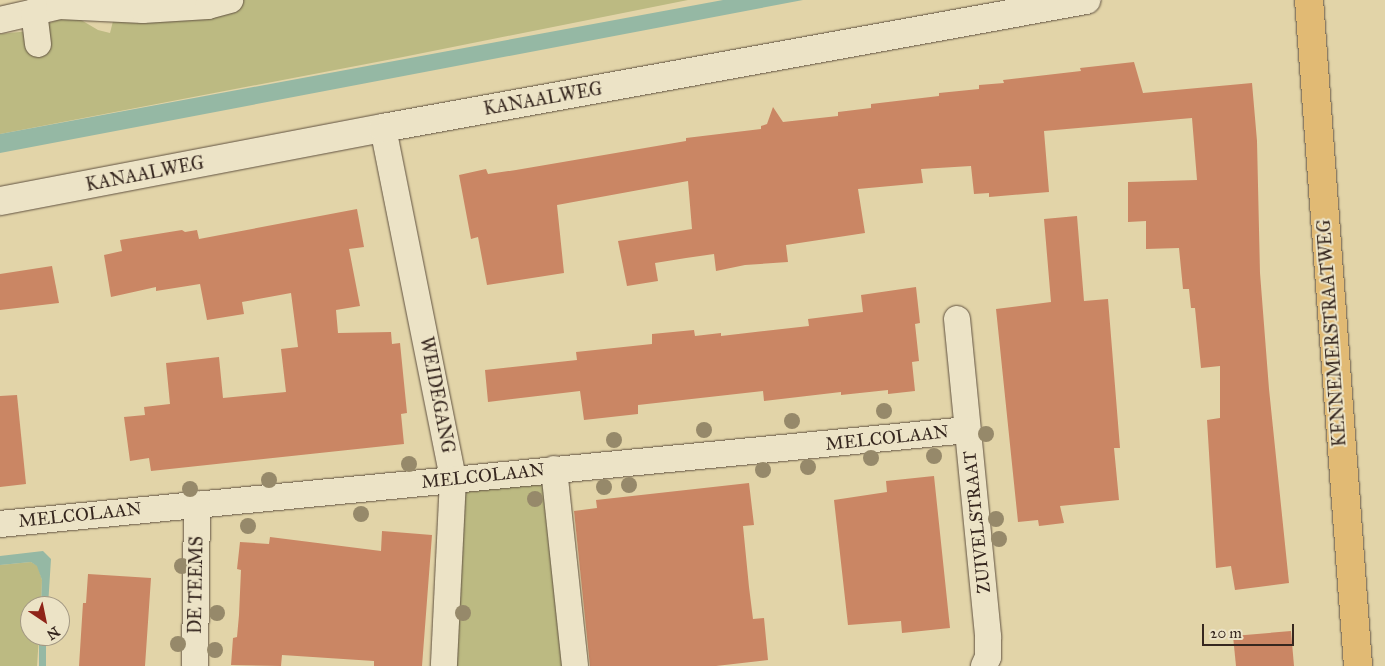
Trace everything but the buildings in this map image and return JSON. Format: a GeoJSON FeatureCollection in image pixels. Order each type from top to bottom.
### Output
{"type":"FeatureCollection","features":[{"type":"Feature","properties":{"kind":"main road","name":"KENNEMERSTRAATWEG"},"geometry":{"type":"LineString","coordinates":[[1309,0],[1358,666]]}},
{"type":"Feature","properties":{"kind":"street"},"geometry":{"type":"LineString","coordinates":[[0,20],[59,6],[161,9],[208,6],[230,0]]}},
{"type":"Feature","properties":{"kind":"street","name":"KANAALWEG"},"geometry":{"type":"LineString","coordinates":[[0,201],[383,128],[1086,0]]}},
{"type":"Feature","properties":{"kind":"street"},"geometry":{"type":"LineString","coordinates":[[34,12],[38,44]]}},
{"type":"Feature","properties":{"kind":"street","name":"WEIDEGANG"},"geometry":{"type":"LineString","coordinates":[[383,128],[453,479],[444,666]]}},
{"type":"Feature","properties":{"kind":"street","name":"ZUIVELSTRAAT"},"geometry":{"type":"LineString","coordinates":[[957,319],[988,637],[988,657],[984,666]]}},
{"type":"Feature","properties":{"kind":"street","name":"MELCOLAAN"},"geometry":{"type":"LineString","coordinates":[[0,524],[967,430]]}},
{"type":"Feature","properties":{"kind":"street"},"geometry":{"type":"LineString","coordinates":[[554,469],[575,666]]}},
{"type":"Feature","properties":{"kind":"street","name":"DE TEEMS"},"geometry":{"type":"LineString","coordinates":[[195,666],[196,504]]}},
{"type":"Feature","properties":{"kind":"shaded area"},"geometry":{"type":"Polygon","coordinates":[[[109,0],[688,0],[0,134],[0,34],[29,31],[60,19],[76,17],[98,30],[110,33],[113,21],[109,0]]]}},
{"type":"Feature","properties":{"kind":"shaded area"},"geometry":{"type":"Polygon","coordinates":[[[723,0],[803,0],[0,153],[0,134],[723,0]]]}},
{"type":"Feature","properties":{"kind":"shaded area"},"geometry":{"type":"Polygon","coordinates":[[[552,481],[572,666],[447,666],[458,493],[552,481]]]}},
{"type":"Feature","properties":{"kind":"shaded area"},"geometry":{"type":"Polygon","coordinates":[[[43,551],[51,559],[49,596],[41,596],[42,580],[37,566],[31,562],[0,565],[0,556],[43,551]]]}},
{"type":"Feature","properties":{"kind":"shaded area"},"geometry":{"type":"Polygon","coordinates":[[[31,562],[38,566],[42,580],[41,596],[20,596],[20,646],[38,646],[37,666],[0,666],[0,565],[31,562]]]}},
{"type":"Feature","properties":{"kind":"shaded area"},"geometry":{"type":"Polygon","coordinates":[[[39,646],[46,646],[46,666],[39,666],[39,646]]]}}]}
